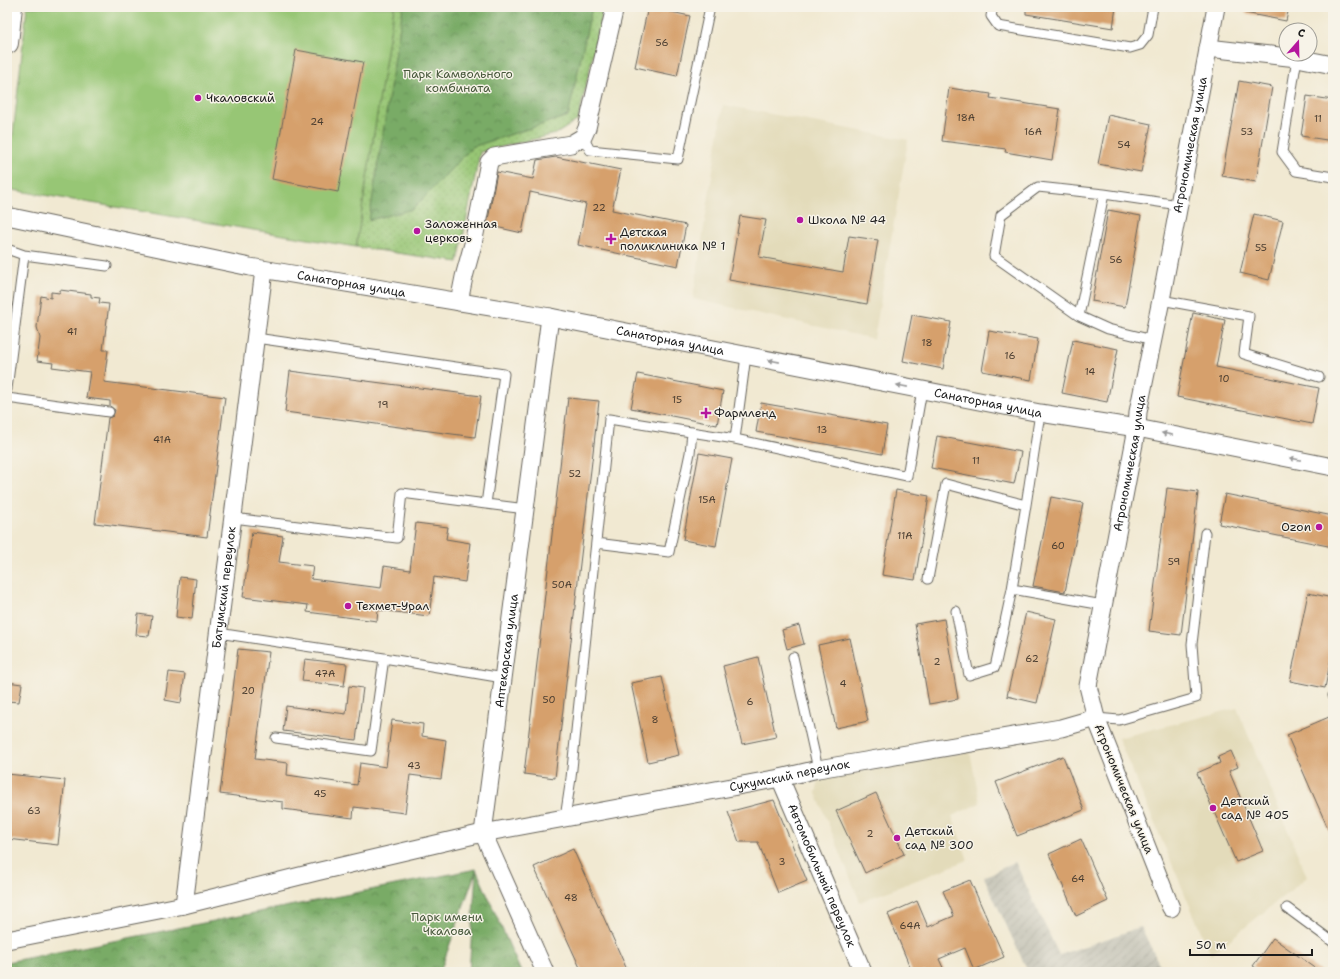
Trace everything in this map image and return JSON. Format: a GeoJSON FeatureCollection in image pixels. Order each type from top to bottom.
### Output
{"type":"FeatureCollection","features":[{"type":"Feature","properties":{"kind":"street"},"geometry":{"type":"LineString","coordinates":[[7,43],[11,7]]}},
{"type":"Feature","properties":{"kind":"street"},"geometry":{"type":"LineString","coordinates":[[459,302],[473,244],[489,162],[494,157],[571,144],[583,137],[587,128],[615,7]]}},
{"type":"Feature","properties":{"kind":"street","name":"Агрономическая улица"},"geometry":{"type":"LineString","coordinates":[[1172,908],[1096,718],[1088,686],[1137,428],[1138,412],[1161,300],[1216,7]]}},
{"type":"Feature","properties":{"kind":"street"},"geometry":{"type":"LineString","coordinates":[[1208,48],[1278,56]]}},
{"type":"Feature","properties":{"kind":"street"},"geometry":{"type":"LineString","coordinates":[[1318,62],[1333,65]]}},
{"type":"Feature","properties":{"kind":"street","name":"Санаторная улица"},"geometry":{"type":"LineString","coordinates":[[7,216],[264,270],[550,317],[1040,413],[1137,428],[1333,466]]}},
{"type":"Feature","properties":{"kind":"street","name":"Батумский переулок"},"geometry":{"type":"LineString","coordinates":[[184,905],[264,270]]}},
{"type":"Feature","properties":{"kind":"street","name":"Аптекарская улица"},"geometry":{"type":"LineString","coordinates":[[484,833],[550,317]]}},
{"type":"Feature","properties":{"kind":"street","name":"Сухумский переулок"},"geometry":{"type":"LineString","coordinates":[[7,940],[184,905],[316,872],[484,833],[780,778],[818,769],[1061,728],[1096,718]]}},
{"type":"Feature","properties":{"kind":"street","name":"Автомобильный переулок"},"geometry":{"type":"LineString","coordinates":[[780,778],[863,972]]}},
{"type":"Feature","properties":{"kind":"street"},"geometry":{"type":"LineString","coordinates":[[484,833],[545,972]]}},
{"type":"Feature","properties":{"kind":"lane"},"geometry":{"type":"LineString","coordinates":[[583,137],[590,150],[678,159],[710,7]]}},
{"type":"Feature","properties":{"kind":"lane"},"geometry":{"type":"LineString","coordinates":[[993,7],[991,16],[998,26],[1130,48],[1140,45],[1148,35],[1153,7]]}},
{"type":"Feature","properties":{"kind":"lane"},"geometry":{"type":"LineString","coordinates":[[1296,62],[1282,152],[1296,171],[1333,177]]}},
{"type":"Feature","properties":{"kind":"lane"},"geometry":{"type":"LineString","coordinates":[[1153,340],[1108,329],[1079,316],[994,256],[1001,215],[1038,187],[1104,194],[1179,205]]}},
{"type":"Feature","properties":{"kind":"lane"},"geometry":{"type":"LineString","coordinates":[[1079,316],[1104,194]]}},
{"type":"Feature","properties":{"kind":"lane"},"geometry":{"type":"LineString","coordinates":[[7,248],[24,255],[107,266]]}},
{"type":"Feature","properties":{"kind":"lane"},"geometry":{"type":"LineString","coordinates":[[7,389],[24,255]]}},
{"type":"Feature","properties":{"kind":"lane"},"geometry":{"type":"LineString","coordinates":[[1161,300],[1249,316],[1244,354],[1319,377]]}},
{"type":"Feature","properties":{"kind":"lane"},"geometry":{"type":"LineString","coordinates":[[256,338],[504,374],[486,504]]}},
{"type":"Feature","properties":{"kind":"lane"},"geometry":{"type":"LineString","coordinates":[[734,439],[746,356]]}},
{"type":"Feature","properties":{"kind":"lane"},"geometry":{"type":"LineString","coordinates":[[564,818],[571,778],[609,419],[734,439],[907,476],[922,390]]}},
{"type":"Feature","properties":{"kind":"lane"},"geometry":{"type":"LineString","coordinates":[[7,398],[109,412]]}},
{"type":"Feature","properties":{"kind":"lane"},"geometry":{"type":"LineString","coordinates":[[956,611],[968,675],[995,667],[1012,589],[1040,413]]}},
{"type":"Feature","properties":{"kind":"lane"},"geometry":{"type":"LineString","coordinates":[[596,543],[668,552],[690,453],[692,432]]}},
{"type":"Feature","properties":{"kind":"lane"},"geometry":{"type":"LineString","coordinates":[[928,579],[946,484],[1026,505]]}},
{"type":"Feature","properties":{"kind":"lane"},"geometry":{"type":"LineString","coordinates":[[233,518],[397,538],[402,493],[526,509]]}},
{"type":"Feature","properties":{"kind":"lane"},"geometry":{"type":"LineString","coordinates":[[1096,718],[1119,720],[1196,698],[1192,644],[1205,533]]}},
{"type":"Feature","properties":{"kind":"lane"},"geometry":{"type":"LineString","coordinates":[[1012,589],[1103,605]]}},
{"type":"Feature","properties":{"kind":"lane"},"geometry":{"type":"LineString","coordinates":[[218,633],[503,678]]}},
{"type":"Feature","properties":{"kind":"lane"},"geometry":{"type":"LineString","coordinates":[[793,657],[818,769]]}},
{"type":"Feature","properties":{"kind":"lane"},"geometry":{"type":"LineString","coordinates":[[276,738],[372,751],[384,658]]}},
{"type":"Feature","properties":{"kind":"lane"},"geometry":{"type":"LineString","coordinates":[[1287,908],[1333,942]]}},
{"type":"Feature","properties":{"kind":"shaded area","name":"Школа № 44"},"geometry":{"type":"Polygon","coordinates":[[[723,105],[908,140],[874,339],[693,299],[723,105]]]}},
{"type":"Feature","properties":{"kind":"shaded area","name":"Детский сад № 405"},"geometry":{"type":"Polygon","coordinates":[[[1237,708],[1307,877],[1211,955],[1118,738],[1237,708]]]}},
{"type":"Feature","properties":{"kind":"shaded area","name":"Детский сад № 300"},"geometry":{"type":"Polygon","coordinates":[[[970,752],[980,803],[952,816],[968,860],[860,902],[816,793],[819,780],[970,752]]]}},
{"type":"Feature","properties":{"kind":"shaded area"},"geometry":{"type":"Polygon","coordinates":[[[1015,862],[1059,955],[1141,927],[1163,972],[1028,972],[984,877],[1015,862]]]}},
{"type":"Feature","properties":{"kind":"green space","name":"Чкаловский"},"geometry":{"type":"Polygon","coordinates":[[[27,7],[394,7],[356,247],[7,189],[27,7]]]}},
{"type":"Feature","properties":{"kind":"green space","name":"Парк Камвольного комбината"},"geometry":{"type":"Polygon","coordinates":[[[394,7],[604,7],[578,120],[556,134],[480,152],[458,262],[356,247],[394,7]]]}},
{"type":"Feature","properties":{"kind":"green space","name":"Парк Камвольного комбината"},"geometry":{"type":"Polygon","coordinates":[[[403,7],[592,7],[568,116],[472,147],[413,209],[369,220],[403,7]]]}},
{"type":"Feature","properties":{"kind":"green space","name":"Парк имени Чкалова"},"geometry":{"type":"Polygon","coordinates":[[[476,869],[521,972],[469,972],[476,871],[440,972],[7,972],[7,962],[476,869]]]}},
{"type":"Feature","properties":{"kind":"building"},"geometry":{"type":"Polygon","coordinates":[[[648,7],[690,16],[677,76],[635,67],[648,7]]]}},
{"type":"Feature","properties":{"kind":"building"},"geometry":{"type":"Polygon","coordinates":[[[1026,7],[1116,7],[1113,28],[1026,14],[1026,7]]]}},
{"type":"Feature","properties":{"kind":"building"},"geometry":{"type":"Polygon","coordinates":[[[1246,7],[1289,7],[1286,21],[1245,13],[1246,7]]]}},
{"type":"Feature","properties":{"kind":"building"},"geometry":{"type":"Polygon","coordinates":[[[296,50],[363,62],[338,192],[272,179],[296,50]]]}},
{"type":"Feature","properties":{"kind":"building"},"geometry":{"type":"Polygon","coordinates":[[[1239,81],[1272,87],[1256,182],[1222,176],[1239,81]]]}},
{"type":"Feature","properties":{"kind":"building"},"geometry":{"type":"Polygon","coordinates":[[[949,88],[991,94],[990,98],[1060,109],[1052,160],[1005,152],[1006,149],[942,141],[949,88]]]}},
{"type":"Feature","properties":{"kind":"building"},"geometry":{"type":"Polygon","coordinates":[[[1307,96],[1333,100],[1333,141],[1301,136],[1307,96]]]}},
{"type":"Feature","properties":{"kind":"building"},"geometry":{"type":"Polygon","coordinates":[[[1108,115],[1151,124],[1141,172],[1098,164],[1108,115]]]}},
{"type":"Feature","properties":{"kind":"building"},"geometry":{"type":"Polygon","coordinates":[[[556,157],[621,170],[612,210],[686,225],[678,266],[578,245],[586,204],[530,192],[522,233],[487,225],[497,172],[533,179],[537,160],[556,157]]]}},
{"type":"Feature","properties":{"kind":"building"},"geometry":{"type":"Polygon","coordinates":[[[1108,210],[1141,216],[1125,307],[1092,301],[1108,210]]]}},
{"type":"Feature","properties":{"kind":"building"},"geometry":{"type":"Polygon","coordinates":[[[1254,214],[1283,221],[1269,280],[1240,273],[1254,214]]]}},
{"type":"Feature","properties":{"kind":"building"},"geometry":{"type":"Polygon","coordinates":[[[740,216],[766,220],[759,257],[843,272],[849,236],[878,240],[867,304],[729,280],[740,216]]]}},
{"type":"Feature","properties":{"kind":"building"},"geometry":{"type":"Polygon","coordinates":[[[60,290],[91,294],[91,297],[100,298],[99,303],[109,304],[103,350],[108,350],[104,382],[225,397],[207,537],[95,523],[108,418],[113,416],[115,410],[110,406],[110,401],[86,398],[90,372],[52,367],[53,363],[37,361],[40,338],[37,327],[41,296],[51,298],[51,292],[60,293],[60,290]]]}},
{"type":"Feature","properties":{"kind":"building"},"geometry":{"type":"Polygon","coordinates":[[[1193,313],[1225,320],[1216,367],[1319,388],[1312,424],[1177,397],[1193,313]]]}},
{"type":"Feature","properties":{"kind":"building"},"geometry":{"type":"Polygon","coordinates":[[[912,315],[951,322],[943,369],[903,361],[912,315]]]}},
{"type":"Feature","properties":{"kind":"building"},"geometry":{"type":"Polygon","coordinates":[[[989,331],[1038,339],[1031,380],[982,371],[989,331]]]}},
{"type":"Feature","properties":{"kind":"building"},"geometry":{"type":"Polygon","coordinates":[[[1073,340],[1118,349],[1107,402],[1062,393],[1073,340]]]}},
{"type":"Feature","properties":{"kind":"building"},"geometry":{"type":"Polygon","coordinates":[[[290,371],[481,396],[475,437],[285,412],[290,371]]]}},
{"type":"Feature","properties":{"kind":"building"},"geometry":{"type":"Polygon","coordinates":[[[638,374],[723,391],[717,425],[631,408],[638,374]]]}},
{"type":"Feature","properties":{"kind":"building"},"geometry":{"type":"Polygon","coordinates":[[[568,398],[599,401],[555,778],[524,774],[568,398]]]}},
{"type":"Feature","properties":{"kind":"building"},"geometry":{"type":"Polygon","coordinates":[[[761,403],[887,425],[882,454],[756,432],[761,403]]]}},
{"type":"Feature","properties":{"kind":"building"},"geometry":{"type":"Polygon","coordinates":[[[937,436],[1021,452],[1014,484],[931,468],[937,436]]]}},
{"type":"Feature","properties":{"kind":"building"},"geometry":{"type":"Polygon","coordinates":[[[699,453],[732,459],[716,546],[683,540],[699,453]]]}},
{"type":"Feature","properties":{"kind":"building"},"geometry":{"type":"Polygon","coordinates":[[[1167,488],[1198,492],[1181,635],[1149,631],[1167,488]]]}},
{"type":"Feature","properties":{"kind":"building"},"geometry":{"type":"Polygon","coordinates":[[[896,490],[929,496],[915,580],[882,575],[896,490]]]}},
{"type":"Feature","properties":{"kind":"building"},"geometry":{"type":"Polygon","coordinates":[[[1225,494],[1333,516],[1333,547],[1219,524],[1225,494]]]}},
{"type":"Feature","properties":{"kind":"building"},"geometry":{"type":"Polygon","coordinates":[[[1051,497],[1083,503],[1065,592],[1033,586],[1051,497]]]}},
{"type":"Feature","properties":{"kind":"building"},"geometry":{"type":"Polygon","coordinates":[[[416,523],[448,527],[446,539],[470,543],[465,582],[434,577],[429,616],[378,610],[377,621],[307,612],[308,605],[243,597],[252,532],[283,536],[279,562],[313,566],[311,579],[381,588],[384,566],[410,570],[416,523]]]}},
{"type":"Feature","properties":{"kind":"building"},"geometry":{"type":"Polygon","coordinates":[[[180,577],[196,579],[192,619],[176,617],[180,577]]]}},
{"type":"Feature","properties":{"kind":"building"},"geometry":{"type":"Polygon","coordinates":[[[1308,593],[1333,598],[1333,648],[1325,688],[1290,681],[1308,593]]]}},
{"type":"Feature","properties":{"kind":"building"},"geometry":{"type":"Polygon","coordinates":[[[1026,612],[1056,619],[1037,703],[1007,696],[1026,612]]]}},
{"type":"Feature","properties":{"kind":"building"},"geometry":{"type":"Polygon","coordinates":[[[138,614],[152,616],[149,636],[136,635],[138,614]]]}},
{"type":"Feature","properties":{"kind":"building"},"geometry":{"type":"Polygon","coordinates":[[[944,619],[958,699],[929,704],[915,624],[944,619]]]}},
{"type":"Feature","properties":{"kind":"building"},"geometry":{"type":"Polygon","coordinates":[[[799,625],[804,644],[787,649],[782,630],[799,625]]]}},
{"type":"Feature","properties":{"kind":"building"},"geometry":{"type":"Polygon","coordinates":[[[850,638],[868,721],[836,728],[818,645],[850,638]]]}},
{"type":"Feature","properties":{"kind":"building"},"geometry":{"type":"Polygon","coordinates":[[[238,649],[269,652],[255,759],[288,763],[287,775],[357,785],[360,763],[386,767],[392,720],[423,724],[422,736],[446,740],[441,779],[410,775],[405,813],[354,807],[353,818],[283,809],[283,802],[220,794],[238,649]]]}},
{"type":"Feature","properties":{"kind":"building"},"geometry":{"type":"Polygon","coordinates":[[[758,657],[776,737],[742,744],[723,666],[758,657]]]}},
{"type":"Feature","properties":{"kind":"building"},"geometry":{"type":"Polygon","coordinates":[[[305,659],[347,664],[344,686],[302,681],[305,659]]]}},
{"type":"Feature","properties":{"kind":"building"},"geometry":{"type":"Polygon","coordinates":[[[169,672],[185,674],[181,703],[165,700],[169,672]]]}},
{"type":"Feature","properties":{"kind":"building"},"geometry":{"type":"Polygon","coordinates":[[[662,677],[679,755],[648,762],[631,683],[662,677]]]}},
{"type":"Feature","properties":{"kind":"building"},"geometry":{"type":"Polygon","coordinates":[[[7,682],[22,684],[19,702],[7,701],[7,682]]]}},
{"type":"Feature","properties":{"kind":"building"},"geometry":{"type":"Polygon","coordinates":[[[349,686],[363,688],[356,740],[283,731],[286,706],[346,714],[349,686]]]}},
{"type":"Feature","properties":{"kind":"building"},"geometry":{"type":"Polygon","coordinates":[[[1329,717],[1333,726],[1333,840],[1287,735],[1329,717]]]}},
{"type":"Feature","properties":{"kind":"building"},"geometry":{"type":"Polygon","coordinates":[[[1231,751],[1238,767],[1229,771],[1263,851],[1236,862],[1197,773],[1220,763],[1218,757],[1231,751]]]}},
{"type":"Feature","properties":{"kind":"building"},"geometry":{"type":"Polygon","coordinates":[[[1063,756],[1084,810],[1017,836],[996,782],[1063,756]]]}},
{"type":"Feature","properties":{"kind":"building"},"geometry":{"type":"Polygon","coordinates":[[[7,774],[65,780],[58,845],[7,839],[7,774]]]}},
{"type":"Feature","properties":{"kind":"building"},"geometry":{"type":"Polygon","coordinates":[[[876,793],[904,854],[865,873],[836,811],[876,793]]]}},
{"type":"Feature","properties":{"kind":"building"},"geometry":{"type":"Polygon","coordinates":[[[774,800],[807,881],[778,893],[758,842],[739,842],[728,812],[774,800]]]}},
{"type":"Feature","properties":{"kind":"building"},"geometry":{"type":"Polygon","coordinates":[[[1081,839],[1108,901],[1076,916],[1049,854],[1081,839]]]}},
{"type":"Feature","properties":{"kind":"building"},"geometry":{"type":"Polygon","coordinates":[[[573,849],[628,972],[582,972],[534,867],[573,849]]]}},
{"type":"Feature","properties":{"kind":"building"},"geometry":{"type":"Polygon","coordinates":[[[970,880],[1004,957],[974,970],[965,948],[939,959],[945,972],[912,972],[888,914],[917,901],[928,927],[954,916],[943,891],[970,880]]]}},
{"type":"Feature","properties":{"kind":"building"},"geometry":{"type":"Polygon","coordinates":[[[1273,938],[1321,972],[1262,972],[1253,966],[1273,938]]]}},
{"type":"Feature","properties":{"kind":"place","name":"Чкаловский"},"geometry":{"type":"Point","coordinates":[198,98]}},
{"type":"Feature","properties":{"kind":"place","name":"Школа № 44"},"geometry":{"type":"Point","coordinates":[800,220]}},
{"type":"Feature","properties":{"kind":"place","name":"Заложенная церковь"},"geometry":{"type":"Point","coordinates":[417,231]}},
{"type":"Feature","properties":{"kind":"place","name":"Детская поликлиника № 1"},"geometry":{"type":"Point","coordinates":[611,239]}},
{"type":"Feature","properties":{"kind":"place","name":"Фармленд"},"geometry":{"type":"Point","coordinates":[706,413]}},
{"type":"Feature","properties":{"kind":"place","name":"Ozon"},"geometry":{"type":"Point","coordinates":[1319,527]}},
{"type":"Feature","properties":{"kind":"place","name":"Техмет-Урал"},"geometry":{"type":"Point","coordinates":[348,606]}},
{"type":"Feature","properties":{"kind":"place","name":"Детский сад № 405"},"geometry":{"type":"Point","coordinates":[1213,808]}},
{"type":"Feature","properties":{"kind":"place","name":"Детский сад № 300"},"geometry":{"type":"Point","coordinates":[897,838]}}]}
